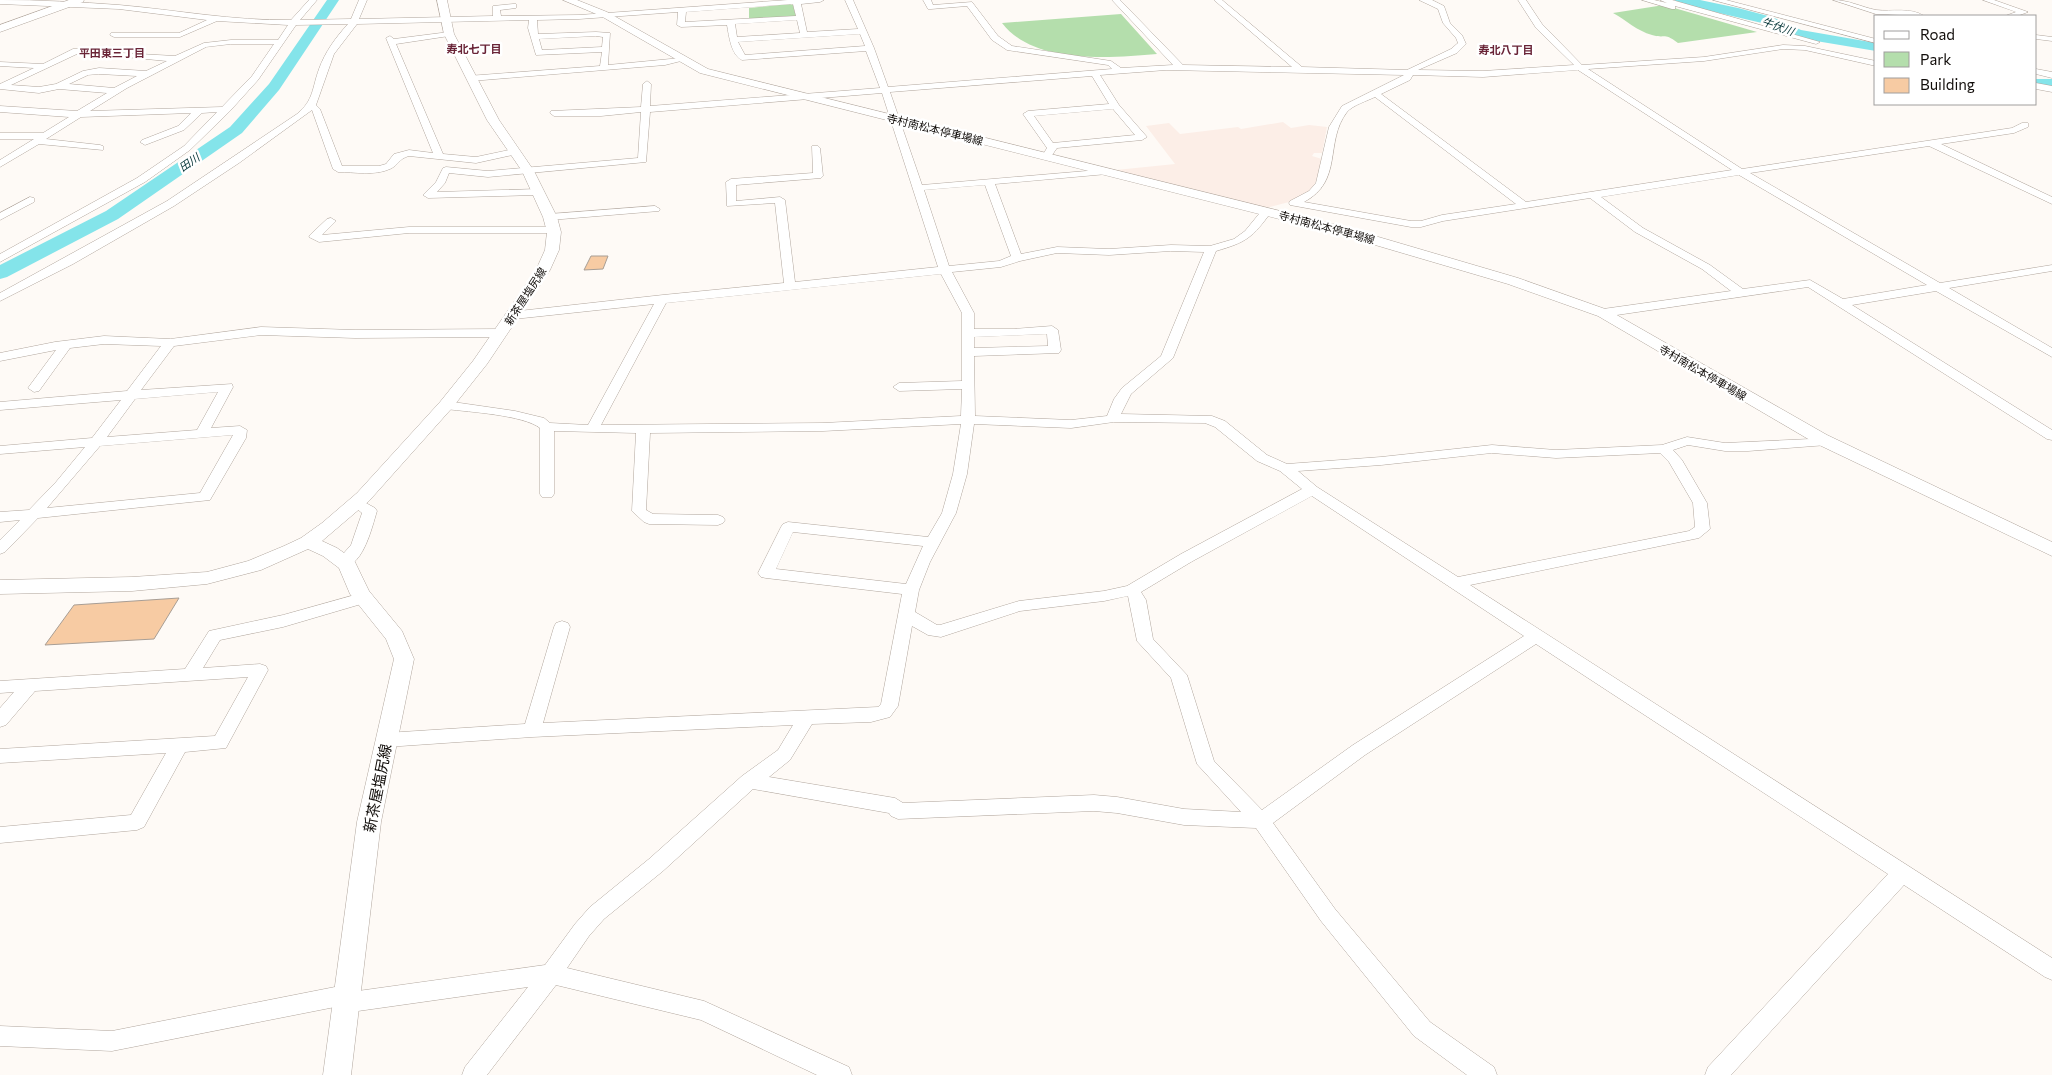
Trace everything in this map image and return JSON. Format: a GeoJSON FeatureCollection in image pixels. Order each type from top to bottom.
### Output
{"type":"FeatureCollection","features":[{"type":"Feature","properties":{"kind":"highway"},"geometry":{"type":"LineString","coordinates":[[0,29],[74,2]]}},
{"type":"Feature","properties":{"kind":"main road"},"geometry":{"type":"LineString","coordinates":[[442,0],[448,27],[471,78],[493,120],[528,171],[552,224]]}},
{"type":"Feature","properties":{"kind":"main road","name":"寺村南松本停車場線"},"geometry":{"type":"LineString","coordinates":[[568,0],[607,15],[704,72],[894,118],[1049,151],[1107,171],[1267,211],[1425,254],[1574,301],[1603,313],[1747,398],[1826,441],[2052,550]]}},
{"type":"Feature","properties":{"kind":"main road","name":"新茶屋塩尻線"},"geometry":{"type":"LineString","coordinates":[[0,587],[132,584],[207,578],[254,566],[308,542],[357,503],[446,405],[479,364],[543,270],[552,250],[552,224]]}},
{"type":"Feature","properties":{"kind":"main road"},"geometry":{"type":"LineString","coordinates":[[308,542],[344,562]]}},
{"type":"Feature","properties":{"kind":"main road","name":"新茶屋塩尻線"},"geometry":{"type":"LineString","coordinates":[[337,1075],[368,830],[404,659],[395,636],[362,598],[347,564],[344,562]]}},
{"type":"Feature","properties":{"kind":"street"},"geometry":{"type":"LineString","coordinates":[[0,259],[141,180],[182,152],[227,109],[255,78],[313,0]]}},
{"type":"Feature","properties":{"kind":"street"},"geometry":{"type":"LineString","coordinates":[[0,298],[154,214],[253,149],[311,106],[330,52],[352,21],[363,0]]}},
{"type":"Feature","properties":{"kind":"street"},"geometry":{"type":"LineString","coordinates":[[440,157],[391,40],[448,27],[497,19],[607,15],[683,2],[683,0]]}},
{"type":"Feature","properties":{"kind":"street"},"geometry":{"type":"LineString","coordinates":[[620,6],[682,10],[731,3],[820,0]]}},
{"type":"Feature","properties":{"kind":"street"},"geometry":{"type":"LineString","coordinates":[[386,740],[532,730],[871,715],[884,712],[889,706],[911,590],[922,562],[949,513],[957,488],[968,420],[968,313],[945,270],[916,188],[885,90],[870,48],[849,0]]}},
{"type":"Feature","properties":{"kind":"street"},"geometry":{"type":"LineString","coordinates":[[927,0],[931,7],[969,4],[995,38],[1007,46],[1033,53],[1111,63],[1118,70]]}},
{"type":"Feature","properties":{"kind":"street"},"geometry":{"type":"LineString","coordinates":[[1116,0],[1180,67]]}},
{"type":"Feature","properties":{"kind":"street"},"geometry":{"type":"LineString","coordinates":[[1218,0],[1300,70]]}},
{"type":"Feature","properties":{"kind":"street"},"geometry":{"type":"LineString","coordinates":[[1423,0],[1434,1],[1441,8],[1449,27],[1460,36],[1462,44],[1454,51],[1411,70],[1407,78],[1345,108],[1334,127],[1321,183],[1313,193],[1294,203],[1421,224],[1442,218],[1524,205],[2014,130],[2025,125]]}},
{"type":"Feature","properties":{"kind":"street"},"geometry":{"type":"LineString","coordinates":[[1522,0],[1539,26],[1580,67],[1739,171],[2052,353]]}},
{"type":"Feature","properties":{"kind":"street"},"geometry":{"type":"LineString","coordinates":[[1646,0],[1732,24],[1805,48],[1874,64]]}},
{"type":"Feature","properties":{"kind":"street"},"geometry":{"type":"LineString","coordinates":[[1664,0],[1780,33],[1874,56]]}},
{"type":"Feature","properties":{"kind":"street"},"geometry":{"type":"LineString","coordinates":[[1717,0],[1874,40]]}},
{"type":"Feature","properties":{"kind":"street"},"geometry":{"type":"LineString","coordinates":[[1837,0],[1876,12],[1915,15]]}},
{"type":"Feature","properties":{"kind":"street"},"geometry":{"type":"LineString","coordinates":[[1987,0],[2024,12],[2013,15]]}},
{"type":"Feature","properties":{"kind":"street"},"geometry":{"type":"LineString","coordinates":[[6,1],[74,2],[248,22],[352,21],[448,27]]}},
{"type":"Feature","properties":{"kind":"street"},"geometry":{"type":"LineString","coordinates":[[796,1],[804,35]]}},
{"type":"Feature","properties":{"kind":"street"},"geometry":{"type":"LineString","coordinates":[[497,19],[496,8],[513,6]]}},
{"type":"Feature","properties":{"kind":"street"},"geometry":{"type":"LineString","coordinates":[[682,10],[681,25],[800,18]]}},
{"type":"Feature","properties":{"kind":"street"},"geometry":{"type":"LineString","coordinates":[[533,18],[532,28],[539,53],[606,49]]}},
{"type":"Feature","properties":{"kind":"street"},"geometry":{"type":"LineString","coordinates":[[114,35],[180,35],[215,19]]}},
{"type":"Feature","properties":{"kind":"street"},"geometry":{"type":"LineString","coordinates":[[731,22],[733,40],[742,58],[870,48]]}},
{"type":"Feature","properties":{"kind":"street"},"geometry":{"type":"LineString","coordinates":[[997,26],[1010,41],[1007,46]]}},
{"type":"Feature","properties":{"kind":"street"},"geometry":{"type":"LineString","coordinates":[[733,40],[863,31]]}},
{"type":"Feature","properties":{"kind":"street"},"geometry":{"type":"LineString","coordinates":[[534,38],[596,34],[607,36],[604,68]]}},
{"type":"Feature","properties":{"kind":"street"},"geometry":{"type":"LineString","coordinates":[[2037,37],[2052,39]]}},
{"type":"Feature","properties":{"kind":"street"},"geometry":{"type":"LineString","coordinates":[[0,164],[14,157],[116,91],[204,46],[231,42],[281,42]]}},
{"type":"Feature","properties":{"kind":"street"},"geometry":{"type":"LineString","coordinates":[[554,113],[601,113],[1095,74],[1118,70],[1180,67],[1483,74],[1704,60],[1783,47],[1805,48]]}},
{"type":"Feature","properties":{"kind":"street"},"geometry":{"type":"LineString","coordinates":[[76,51],[1,88],[39,90],[59,86],[86,73],[99,71],[147,74]]}},
{"type":"Feature","properties":{"kind":"street"},"geometry":{"type":"LineString","coordinates":[[1828,53],[1874,73]]}},
{"type":"Feature","properties":{"kind":"street"},"geometry":{"type":"LineString","coordinates":[[125,56],[177,59]]}},
{"type":"Feature","properties":{"kind":"street"},"geometry":{"type":"LineString","coordinates":[[471,78],[665,63],[681,60]]}},
{"type":"Feature","properties":{"kind":"street"},"geometry":{"type":"LineString","coordinates":[[0,64],[45,66]]}},
{"type":"Feature","properties":{"kind":"street"},"geometry":{"type":"LineString","coordinates":[[2037,72],[2052,75]]}},
{"type":"Feature","properties":{"kind":"street"},"geometry":{"type":"LineString","coordinates":[[1095,74],[1115,106],[1142,136],[1049,151],[1028,114],[1115,106]]}},
{"type":"Feature","properties":{"kind":"street"},"geometry":{"type":"LineString","coordinates":[[0,79],[16,80]]}},
{"type":"Feature","properties":{"kind":"street"},"geometry":{"type":"LineString","coordinates":[[538,192],[428,195],[440,183],[446,170],[488,174],[643,160],[647,84]]}},
{"type":"Feature","properties":{"kind":"street"},"geometry":{"type":"LineString","coordinates":[[59,86],[116,91]]}},
{"type":"Feature","properties":{"kind":"street"},"geometry":{"type":"LineString","coordinates":[[2037,86],[2052,89]]}},
{"type":"Feature","properties":{"kind":"street"},"geometry":{"type":"LineString","coordinates":[[1376,94],[1524,205]]}},
{"type":"Feature","properties":{"kind":"street"},"geometry":{"type":"LineString","coordinates":[[311,106],[316,109],[338,169],[380,169],[389,166],[397,156],[410,153],[476,160],[514,152]]}},
{"type":"Feature","properties":{"kind":"street"},"geometry":{"type":"LineString","coordinates":[[0,109],[50,114],[82,114],[227,109]]}},
{"type":"Feature","properties":{"kind":"street"},"geometry":{"type":"LineString","coordinates":[[145,142],[181,128],[200,110]]}},
{"type":"Feature","properties":{"kind":"street"},"geometry":{"type":"LineString","coordinates":[[174,132],[199,136]]}},
{"type":"Feature","properties":{"kind":"street"},"geometry":{"type":"LineString","coordinates":[[0,136],[42,139],[100,148]]}},
{"type":"Feature","properties":{"kind":"street"},"geometry":{"type":"LineString","coordinates":[[1930,142],[2052,201]]}},
{"type":"Feature","properties":{"kind":"street"},"geometry":{"type":"LineString","coordinates":[[790,286],[780,200],[731,204],[731,182],[818,176],[815,148]]}},
{"type":"Feature","properties":{"kind":"street"},"geometry":{"type":"LineString","coordinates":[[0,157],[14,157]]}},
{"type":"Feature","properties":{"kind":"street"},"geometry":{"type":"LineString","coordinates":[[916,188],[1107,171]]}},
{"type":"Feature","properties":{"kind":"street"},"geometry":{"type":"LineString","coordinates":[[989,182],[1017,258]]}},
{"type":"Feature","properties":{"kind":"street"},"geometry":{"type":"LineString","coordinates":[[1592,195],[1639,230],[1706,267],[1742,293]]}},
{"type":"Feature","properties":{"kind":"street"},"geometry":{"type":"LineString","coordinates":[[0,218],[30,200]]}},
{"type":"Feature","properties":{"kind":"street"},"geometry":{"type":"LineString","coordinates":[[331,221],[314,237],[320,239],[409,230],[552,224],[655,209]]}},
{"type":"Feature","properties":{"kind":"street"},"geometry":{"type":"LineString","coordinates":[[514,315],[1001,264],[1017,258],[1057,250],[1109,252],[1171,248],[1211,249],[1238,241],[1249,233],[1267,211]]}},
{"type":"Feature","properties":{"kind":"street"},"geometry":{"type":"LineString","coordinates":[[1113,418],[1115,405],[1126,391],[1167,358],[1211,249]]}},
{"type":"Feature","properties":{"kind":"street"},"geometry":{"type":"LineString","coordinates":[[1841,303],[2052,268]]}},
{"type":"Feature","properties":{"kind":"street"},"geometry":{"type":"LineString","coordinates":[[1603,313],[1810,283],[2052,436]]}},
{"type":"Feature","properties":{"kind":"street"},"geometry":{"type":"LineString","coordinates":[[592,429],[663,298]]}},
{"type":"Feature","properties":{"kind":"street"},"geometry":{"type":"LineString","coordinates":[[968,332],[1014,333],[1052,330],[1055,350],[969,352]]}},
{"type":"Feature","properties":{"kind":"street"},"geometry":{"type":"LineString","coordinates":[[0,356],[104,340],[170,343],[261,331],[355,334],[500,333]]}},
{"type":"Feature","properties":{"kind":"street"},"geometry":{"type":"LineString","coordinates":[[0,549],[36,513],[96,442],[170,343]]}},
{"type":"Feature","properties":{"kind":"street"},"geometry":{"type":"LineString","coordinates":[[34,388],[66,345]]}},
{"type":"Feature","properties":{"kind":"street"},"geometry":{"type":"LineString","coordinates":[[899,387],[968,385]]}},
{"type":"Feature","properties":{"kind":"street"},"geometry":{"type":"LineString","coordinates":[[0,406],[227,387],[202,432]]}},
{"type":"Feature","properties":{"kind":"street"},"geometry":{"type":"LineString","coordinates":[[446,405],[516,415],[539,421],[547,426],[592,429],[823,427],[968,420],[1071,424],[1103,421],[1113,418],[1207,419],[1220,424],[1262,458],[1285,468],[1312,490],[2052,970]]}},
{"type":"Feature","properties":{"kind":"street"},"geometry":{"type":"LineString","coordinates":[[547,426],[547,494]]}},
{"type":"Feature","properties":{"kind":"street"},"geometry":{"type":"LineString","coordinates":[[643,429],[639,511],[649,519],[718,520]]}},
{"type":"Feature","properties":{"kind":"street"},"geometry":{"type":"LineString","coordinates":[[0,450],[240,430],[239,438],[205,497],[0,517]]}},
{"type":"Feature","properties":{"kind":"street"},"geometry":{"type":"LineString","coordinates":[[1285,468],[1381,461],[1492,449],[1556,454],[1664,448],[1687,441],[1725,447],[1826,441]]}},
{"type":"Feature","properties":{"kind":"street"},"geometry":{"type":"LineString","coordinates":[[1455,583],[1694,535],[1703,529],[1700,503],[1675,460],[1664,448]]}},
{"type":"Feature","properties":{"kind":"street"},"geometry":{"type":"LineString","coordinates":[[905,614],[934,631],[941,631],[1019,606],[1104,596],[1132,590],[1186,558],[1312,490]]}},
{"type":"Feature","properties":{"kind":"street"},"geometry":{"type":"LineString","coordinates":[[344,562],[358,547],[370,511],[357,503]]}},
{"type":"Feature","properties":{"kind":"street"},"geometry":{"type":"LineString","coordinates":[[911,590],[766,573],[788,527],[933,542]]}},
{"type":"Feature","properties":{"kind":"street"},"geometry":{"type":"LineString","coordinates":[[1132,590],[1138,600],[1146,642],[1179,675],[1206,764],[1261,821],[1328,915],[1422,1029],[1486,1075]]}},
{"type":"Feature","properties":{"kind":"street"},"geometry":{"type":"LineString","coordinates":[[191,673],[215,635],[283,621],[362,598]]}},
{"type":"Feature","properties":{"kind":"street"},"geometry":{"type":"LineString","coordinates":[[532,730],[562,627]]}},
{"type":"Feature","properties":{"kind":"street"},"geometry":{"type":"LineString","coordinates":[[749,781],[895,806],[898,811],[1094,802],[1117,804],[1184,817],[1261,821],[1359,750],[1536,636]]}},
{"type":"Feature","properties":{"kind":"street"},"geometry":{"type":"LineString","coordinates":[[0,687],[191,673],[260,670],[220,743],[0,756]]}},
{"type":"Feature","properties":{"kind":"street"},"geometry":{"type":"LineString","coordinates":[[0,720],[30,685]]}},
{"type":"Feature","properties":{"kind":"street"},"geometry":{"type":"LineString","coordinates":[[473,1075],[551,974],[582,930],[597,913],[656,865],[749,781],[784,754],[806,719]]}},
{"type":"Feature","properties":{"kind":"street"},"geometry":{"type":"LineString","coordinates":[[0,835],[137,822],[180,745]]}},
{"type":"Feature","properties":{"kind":"street"},"geometry":{"type":"LineString","coordinates":[[1716,1075],[1902,873]]}},
{"type":"Feature","properties":{"kind":"street"},"geometry":{"type":"LineString","coordinates":[[0,1036],[112,1041],[335,997],[358,1001],[551,974],[704,1011],[841,1075]]}},
{"type":"Feature","properties":{"kind":"shaded area"},"geometry":{"type":"Polygon","coordinates":[[[1283,122],[1291,128],[1309,125],[1327,127],[1322,153],[1314,153],[1312,156],[1322,159],[1314,188],[1289,202],[1266,208],[1116,170],[1175,164],[1146,126],[1169,123],[1180,134],[1238,127],[1241,129],[1283,122]]]}},
{"type":"Feature","properties":{"kind":"green space"},"geometry":{"type":"Polygon","coordinates":[[[793,5],[796,16],[749,20],[749,8],[793,5]]]}},
{"type":"Feature","properties":{"kind":"green space"},"geometry":{"type":"Polygon","coordinates":[[[1664,5],[1757,32],[1678,43],[1667,37],[1641,31],[1613,13],[1664,5]]]}},
{"type":"Feature","properties":{"kind":"green space"},"geometry":{"type":"Polygon","coordinates":[[[1121,14],[1157,54],[1096,57],[1074,56],[1053,52],[1033,46],[1016,37],[1002,23],[1121,14]]]}},
{"type":"Feature","properties":{"kind":"building"},"geometry":{"type":"Polygon","coordinates":[[[591,256],[608,256],[603,269],[584,270],[591,256]]]}},
{"type":"Feature","properties":{"kind":"building"},"geometry":{"type":"Polygon","coordinates":[[[179,598],[154,639],[45,645],[74,605],[179,598]]]}},
{"type":"Feature","properties":{"kind":"waterway","name":"田川"},"geometry":{"type":"LineString","coordinates":[[0,273],[112,215],[236,130],[274,87],[333,0]]}},
{"type":"Feature","properties":{"kind":"waterway","name":"牛伏川"},"geometry":{"type":"LineString","coordinates":[[1681,0],[1767,20],[1798,34],[1874,47]]}},
{"type":"Feature","properties":{"kind":"waterway","name":"牛伏川"},"geometry":{"type":"LineString","coordinates":[[2037,83],[2052,83]]}},
{"type":"Feature","properties":{"kind":"district","name":"寿北七丁目"},"geometry":{"type":"Point","coordinates":[474,48]}},
{"type":"Feature","properties":{"kind":"district","name":"寿北八丁目"},"geometry":{"type":"Point","coordinates":[1506,49]}},
{"type":"Feature","properties":{"kind":"district","name":"平田東三丁目"},"geometry":{"type":"Point","coordinates":[112,52]}}]}
